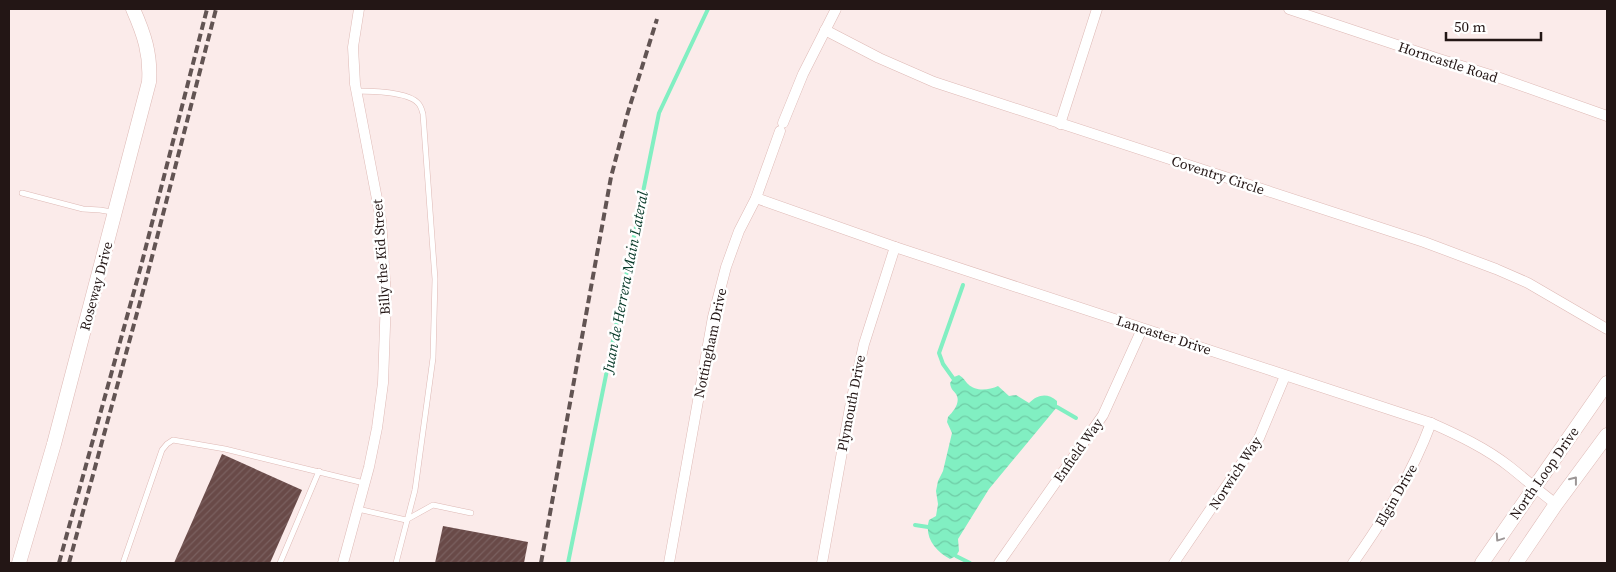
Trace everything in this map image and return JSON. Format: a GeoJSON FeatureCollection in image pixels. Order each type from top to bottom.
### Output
{"type":"FeatureCollection","features":[{"type":"Feature","properties":{"kind":"street","name":"Roseway Drive"},"geometry":{"type":"LineString","coordinates":[[19,563],[54,444],[143,110],[150,75],[149,52],[133,9]]}},
{"type":"Feature","properties":{"kind":"street","name":"Billy the Kid Street"},"geometry":{"type":"LineString","coordinates":[[343,563],[365,483],[377,428],[383,383],[386,297],[381,220],[356,91],[353,47],[359,9]]}},
{"type":"Feature","properties":{"kind":"street"},"geometry":{"type":"LineString","coordinates":[[825,30],[836,9]]}},
{"type":"Feature","properties":{"kind":"street"},"geometry":{"type":"LineString","coordinates":[[1060,124],[1097,9]]}},
{"type":"Feature","properties":{"kind":"street","name":"Horncastle Road"},"geometry":{"type":"LineString","coordinates":[[1289,9],[1439,60],[1500,78],[1607,116]]}},
{"type":"Feature","properties":{"kind":"street","name":"Nottingham Drive"},"geometry":{"type":"LineString","coordinates":[[669,563],[713,317],[726,267],[740,231],[756,198],[781,127],[803,74],[825,30]]}},
{"type":"Feature","properties":{"kind":"street","name":"Coventry Circle"},"geometry":{"type":"LineString","coordinates":[[825,30],[879,58],[934,82],[1424,242],[1496,269],[1557,299],[1607,329]]}},
{"type":"Feature","properties":{"kind":"street","name":"Lancaster Drive"},"geometry":{"type":"LineString","coordinates":[[756,198],[895,247],[1430,424],[1462,437],[1478,446],[1509,466],[1556,504]]}},
{"type":"Feature","properties":{"kind":"street","name":"Plymouth Drive"},"geometry":{"type":"LineString","coordinates":[[822,563],[850,402],[864,344],[895,247]]}},
{"type":"Feature","properties":{"kind":"street","name":"Enfield Way"},"geometry":{"type":"LineString","coordinates":[[999,563],[1103,415],[1142,329]]}},
{"type":"Feature","properties":{"kind":"street","name":"Norwich Way"},"geometry":{"type":"LineString","coordinates":[[1174,563],[1259,438],[1285,376]]}},
{"type":"Feature","properties":{"kind":"street","name":"North Loop Drive"},"geometry":{"type":"LineString","coordinates":[[1482,563],[1607,383]]}},
{"type":"Feature","properties":{"kind":"street","name":"Elgin Drive"},"geometry":{"type":"LineString","coordinates":[[1353,563],[1387,512],[1411,471],[1430,424]]}},
{"type":"Feature","properties":{"kind":"street","name":"North Loop Drive"},"geometry":{"type":"LineString","coordinates":[[1516,563],[1556,504],[1607,435]]}},
{"type":"Feature","properties":{"kind":"lane"},"geometry":{"type":"LineString","coordinates":[[356,91],[387,92],[417,101],[421,106],[423,114],[436,279],[433,358],[415,490],[406,520],[406,531],[396,563]]}},
{"type":"Feature","properties":{"kind":"lane"},"geometry":{"type":"LineString","coordinates":[[22,193],[83,210],[100,210],[115,213]]}},
{"type":"Feature","properties":{"kind":"lane"},"geometry":{"type":"LineString","coordinates":[[123,563],[162,450],[174,440],[225,449],[365,483]]}},
{"type":"Feature","properties":{"kind":"lane"},"geometry":{"type":"LineString","coordinates":[[280,563],[319,471]]}},
{"type":"Feature","properties":{"kind":"lane"},"geometry":{"type":"LineString","coordinates":[[358,509],[406,520],[433,505],[471,513]]}},
{"type":"Feature","properties":{"kind":"water"},"geometry":{"type":"Polygon","coordinates":[[[959,375],[971,387],[987,389],[998,386],[1009,396],[1016,395],[1029,403],[1039,396],[1050,396],[1057,401],[1057,407],[989,489],[958,539],[959,551],[956,556],[950,559],[935,548],[929,538],[928,526],[929,520],[936,516],[938,504],[936,491],[952,433],[947,422],[948,417],[958,400],[950,383],[954,377],[959,375]]]}},
{"type":"Feature","properties":{"kind":"building"},"geometry":{"type":"Polygon","coordinates":[[[222,454],[302,490],[270,563],[174,563],[222,454]]]}},
{"type":"Feature","properties":{"kind":"building"},"geometry":{"type":"Polygon","coordinates":[[[443,526],[528,542],[524,563],[435,563],[443,526]]]}},
{"type":"Feature","properties":{"kind":"waterway","name":"Juan de Herrera Main Lateral"},"geometry":{"type":"LineString","coordinates":[[568,563],[659,113],[708,9]]}},
{"type":"Feature","properties":{"kind":"waterway"},"geometry":{"type":"LineString","coordinates":[[953,378],[943,364],[939,353],[963,285]]}},
{"type":"Feature","properties":{"kind":"waterway"},"geometry":{"type":"LineString","coordinates":[[1057,407],[1076,418]]}},
{"type":"Feature","properties":{"kind":"waterway"},"geometry":{"type":"LineString","coordinates":[[915,525],[928,527]]}},
{"type":"Feature","properties":{"kind":"waterway"},"geometry":{"type":"LineString","coordinates":[[956,556],[970,563]]}},
{"type":"Feature","properties":{"kind":"railway"},"geometry":{"type":"LineString","coordinates":[[59,563],[141,266],[207,9]]}},
{"type":"Feature","properties":{"kind":"railway"},"geometry":{"type":"LineString","coordinates":[[69,563],[146,280],[216,9]]}},
{"type":"Feature","properties":{"kind":"railway"},"geometry":{"type":"LineString","coordinates":[[541,563],[611,177],[628,112],[657,19]]}}]}
